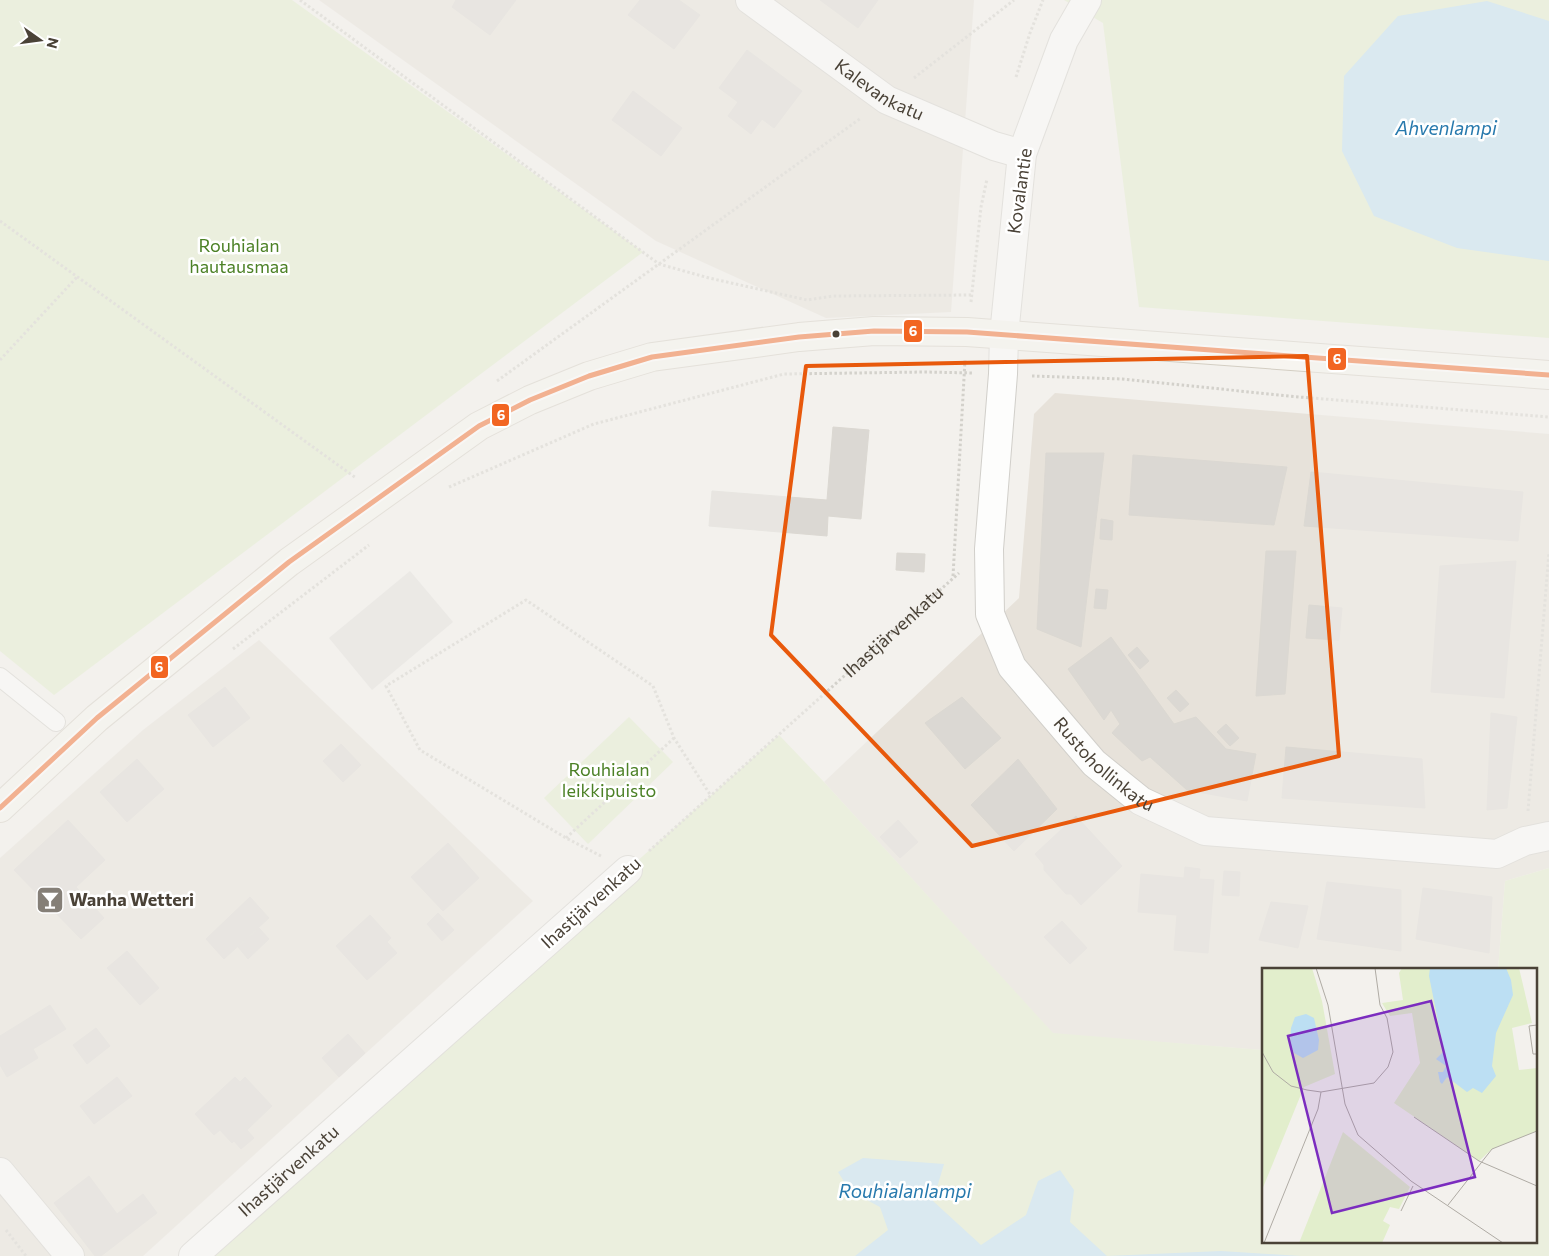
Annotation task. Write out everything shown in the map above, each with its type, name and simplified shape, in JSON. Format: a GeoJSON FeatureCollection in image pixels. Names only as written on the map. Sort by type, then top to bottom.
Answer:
{"type":"FeatureCollection","features":[{"type":"Feature","properties":{"kind":"street","name":"Kalevankatu"},"geometry":{"type":"LineString","coordinates":[[750,0],[887,100],[994,146],[1022,154]]}},
{"type":"Feature","properties":{"kind":"street","name":"Kovalantie"},"geometry":{"type":"LineString","coordinates":[[1004,335],[1022,154],[1064,40],[1087,0]]}},
{"type":"Feature","properties":{"kind":"street"},"geometry":{"type":"LineString","coordinates":[[0,808],[97,718],[289,562],[479,426],[530,400],[589,376],[652,357],[799,337],[874,331],[967,332],[1549,376]]}},
{"type":"Feature","properties":{"kind":"street","name":"Rustohollinkatu"},"geometry":{"type":"LineString","coordinates":[[1004,335],[1003,374],[989,549],[990,614],[1012,667],[1094,762],[1142,801],[1205,830],[1496,854],[1537,838]]}},
{"type":"Feature","properties":{"kind":"street","name":"Ihastjärvenkatu"},"geometry":{"type":"LineString","coordinates":[[194,1256],[628,870]]}},
{"type":"Feature","properties":{"kind":"street"},"geometry":{"type":"LineString","coordinates":[[0,1172],[70,1256]]}},
{"type":"Feature","properties":{"kind":"lane"},"geometry":{"type":"LineString","coordinates":[[0,677],[56,722]]}},
{"type":"Feature","properties":{"kind":"path"},"geometry":{"type":"LineString","coordinates":[[300,0],[659,264],[709,278],[807,300],[833,296],[971,295]]}},
{"type":"Feature","properties":{"kind":"path"},"geometry":{"type":"LineString","coordinates":[[489,387],[887,100],[1014,0]]}},
{"type":"Feature","properties":{"kind":"path"},"geometry":{"type":"LineString","coordinates":[[0,221],[359,480]]}},
{"type":"Feature","properties":{"kind":"path"},"geometry":{"type":"LineString","coordinates":[[0,360],[78,278]]}},
{"type":"Feature","properties":{"kind":"path"},"geometry":{"type":"LineString","coordinates":[[443,492],[451,486],[594,424],[784,374],[925,372],[1122,379],[1299,398],[1549,417]]}},
{"type":"Feature","properties":{"kind":"path"},"geometry":{"type":"LineString","coordinates":[[228,653],[374,541]]}},
{"type":"Feature","properties":{"kind":"path","name":"Ihastjärvenkatu"},"geometry":{"type":"LineString","coordinates":[[628,870],[953,577],[989,549]]}},
{"type":"Feature","properties":{"kind":"path"},"geometry":{"type":"LineString","coordinates":[[1537,838],[1549,552]]}},
{"type":"Feature","properties":{"kind":"path"},"geometry":{"type":"LineString","coordinates":[[628,870],[566,838],[420,750],[386,686],[526,600],[653,686],[674,738],[711,796]]}},
{"type":"Feature","properties":{"kind":"path"},"geometry":{"type":"LineString","coordinates":[[566,838],[674,738]]}},
{"type":"Feature","properties":{"kind":"path"},"geometry":{"type":"LineString","coordinates":[[5,1229],[26,1256]]}},
{"type":"Feature","properties":{"kind":"highlighted area"},"geometry":{"type":"Polygon","coordinates":[[[1307,356],[1339,756],[972,846],[771,635],[806,366],[1307,356]]]}},
{"type":"Feature","properties":{"kind":"shaded area"},"geometry":{"type":"Polygon","coordinates":[[[319,0],[974,0],[951,312],[826,318],[656,241],[319,0]]]}},
{"type":"Feature","properties":{"kind":"shaded area"},"geometry":{"type":"Polygon","coordinates":[[[1055,393],[1549,434],[1549,868],[1505,881],[1498,968],[1262,968],[1262,1050],[1053,1034],[824,782],[1019,598],[1034,414],[1055,393]]]}},
{"type":"Feature","properties":{"kind":"shaded area"},"geometry":{"type":"Polygon","coordinates":[[[410,571],[453,622],[372,690],[329,638],[410,571]]]}},
{"type":"Feature","properties":{"kind":"shaded area"},"geometry":{"type":"Polygon","coordinates":[[[259,640],[533,901],[143,1256],[0,1256],[0,858],[143,730],[259,640]]]}},
{"type":"Feature","properties":{"kind":"green space","name":"Rouhialan hautausmaa"},"geometry":{"type":"Polygon","coordinates":[[[0,0],[292,0],[643,252],[54,695],[0,651],[0,0]]]}},
{"type":"Feature","properties":{"kind":"green space"},"geometry":{"type":"Polygon","coordinates":[[[1064,0],[1549,0],[1549,338],[1139,307],[1103,23],[1064,0]]]}},
{"type":"Feature","properties":{"kind":"green space","name":"Rouhialan leikkipuisto"},"geometry":{"type":"Polygon","coordinates":[[[629,717],[673,762],[588,844],[544,798],[629,717]]]}},
{"type":"Feature","properties":{"kind":"green space"},"geometry":{"type":"Polygon","coordinates":[[[779,735],[1053,1033],[1262,1050],[1262,1244],[1536,1244],[1536,968],[1498,968],[1505,881],[1549,868],[1549,1256],[193,1256],[779,735]]]}},
{"type":"Feature","properties":{"kind":"water","name":"Ahvenlampi"},"geometry":{"type":"Polygon","coordinates":[[[1487,1],[1549,21],[1549,261],[1457,248],[1374,216],[1342,151],[1344,76],[1398,16],[1487,1]]]}},
{"type":"Feature","properties":{"kind":"water","name":"Rouhialanlampi"},"geometry":{"type":"Polygon","coordinates":[[[863,1158],[944,1164],[933,1201],[981,1245],[1026,1215],[1038,1181],[1060,1170],[1074,1190],[1070,1222],[1107,1256],[855,1256],[888,1230],[880,1207],[850,1191],[838,1172],[863,1158]]]}},
{"type":"Feature","properties":{"kind":"water"},"geometry":{"type":"Polygon","coordinates":[[[1221,1251],[1301,1256],[1107,1256],[1221,1251]]]}},
{"type":"Feature","properties":{"kind":"building"},"geometry":{"type":"Polygon","coordinates":[[[456,0],[516,0],[490,35],[452,7],[456,0]]]}},
{"type":"Feature","properties":{"kind":"building"},"geometry":{"type":"Polygon","coordinates":[[[640,0],[679,0],[700,15],[674,49],[628,15],[640,0]]]}},
{"type":"Feature","properties":{"kind":"building"},"geometry":{"type":"Polygon","coordinates":[[[820,0],[878,0],[858,28],[820,0]]]}},
{"type":"Feature","properties":{"kind":"building"},"geometry":{"type":"Polygon","coordinates":[[[747,50],[802,91],[774,128],[762,119],[751,134],[728,116],[738,102],[719,88],[747,50]]]}},
{"type":"Feature","properties":{"kind":"building"},"geometry":{"type":"Polygon","coordinates":[[[633,91],[682,128],[661,156],[612,120],[633,91]]]}},
{"type":"Feature","properties":{"kind":"building"},"geometry":{"type":"Polygon","coordinates":[[[833,427],[869,430],[861,519],[828,516],[827,536],[709,526],[712,491],[827,500],[833,427]]]}},
{"type":"Feature","properties":{"kind":"building"},"geometry":{"type":"Polygon","coordinates":[[[1046,453],[1104,453],[1081,647],[1037,629],[1046,453]]]}},
{"type":"Feature","properties":{"kind":"building"},"geometry":{"type":"Polygon","coordinates":[[[1133,455],[1287,467],[1274,525],[1129,515],[1133,455]]]}},
{"type":"Feature","properties":{"kind":"building"},"geometry":{"type":"Polygon","coordinates":[[[1311,472],[1523,492],[1518,541],[1304,526],[1311,472]]]}},
{"type":"Feature","properties":{"kind":"building"},"geometry":{"type":"Polygon","coordinates":[[[1101,519],[1113,521],[1112,540],[1100,539],[1101,519]]]}},
{"type":"Feature","properties":{"kind":"building"},"geometry":{"type":"Polygon","coordinates":[[[1266,551],[1296,551],[1285,694],[1256,696],[1266,551]]]}},
{"type":"Feature","properties":{"kind":"building"},"geometry":{"type":"Polygon","coordinates":[[[897,553],[925,554],[924,572],[896,570],[897,553]]]}},
{"type":"Feature","properties":{"kind":"building"},"geometry":{"type":"Polygon","coordinates":[[[1516,561],[1504,698],[1431,692],[1440,566],[1516,561]]]}},
{"type":"Feature","properties":{"kind":"building"},"geometry":{"type":"Polygon","coordinates":[[[1096,589],[1108,590],[1106,609],[1094,608],[1096,589]]]}},
{"type":"Feature","properties":{"kind":"building"},"geometry":{"type":"Polygon","coordinates":[[[1309,605],[1342,608],[1339,640],[1306,638],[1309,605]]]}},
{"type":"Feature","properties":{"kind":"building"},"geometry":{"type":"Polygon","coordinates":[[[1111,637],[1174,724],[1196,717],[1226,749],[1256,754],[1247,801],[1187,790],[1150,757],[1142,761],[1112,733],[1120,724],[1111,710],[1104,720],[1068,669],[1111,637]]]}},
{"type":"Feature","properties":{"kind":"building"},"geometry":{"type":"Polygon","coordinates":[[[1137,647],[1149,661],[1140,669],[1128,655],[1137,647]]]}},
{"type":"Feature","properties":{"kind":"building"},"geometry":{"type":"Polygon","coordinates":[[[225,687],[250,718],[213,747],[188,715],[225,687]]]}},
{"type":"Feature","properties":{"kind":"building"},"geometry":{"type":"Polygon","coordinates":[[[1176,690],[1189,704],[1180,712],[1167,698],[1176,690]]]}},
{"type":"Feature","properties":{"kind":"building"},"geometry":{"type":"Polygon","coordinates":[[[962,697],[1001,738],[965,769],[925,723],[962,697]]]}},
{"type":"Feature","properties":{"kind":"building"},"geometry":{"type":"Polygon","coordinates":[[[1491,713],[1517,717],[1507,808],[1487,810],[1491,713]]]}},
{"type":"Feature","properties":{"kind":"building"},"geometry":{"type":"Polygon","coordinates":[[[1226,724],[1239,738],[1230,746],[1217,732],[1226,724]]]}},
{"type":"Feature","properties":{"kind":"building"},"geometry":{"type":"Polygon","coordinates":[[[341,744],[361,765],[343,782],[323,761],[341,744]]]}},
{"type":"Feature","properties":{"kind":"building"},"geometry":{"type":"Polygon","coordinates":[[[1286,747],[1422,759],[1425,808],[1282,798],[1286,747]]]}},
{"type":"Feature","properties":{"kind":"building"},"geometry":{"type":"Polygon","coordinates":[[[137,759],[164,789],[127,822],[100,792],[137,759]]]}},
{"type":"Feature","properties":{"kind":"building"},"geometry":{"type":"Polygon","coordinates":[[[1018,759],[1057,809],[1014,851],[971,805],[1018,759]]]}},
{"type":"Feature","properties":{"kind":"building"},"geometry":{"type":"Polygon","coordinates":[[[1076,816],[1122,866],[1081,905],[1071,894],[1066,894],[1044,870],[1044,865],[1035,854],[1076,816]]]}},
{"type":"Feature","properties":{"kind":"building"},"geometry":{"type":"Polygon","coordinates":[[[68,820],[105,860],[76,887],[104,918],[81,939],[14,870],[68,820]]]}},
{"type":"Feature","properties":{"kind":"building"},"geometry":{"type":"Polygon","coordinates":[[[898,820],[918,842],[900,858],[880,837],[898,820]]]}},
{"type":"Feature","properties":{"kind":"building"},"geometry":{"type":"Polygon","coordinates":[[[448,843],[479,878],[443,911],[411,877],[448,843]]]}},
{"type":"Feature","properties":{"kind":"building"},"geometry":{"type":"Polygon","coordinates":[[[1185,867],[1200,869],[1199,879],[1214,880],[1208,953],[1174,950],[1177,915],[1138,912],[1141,874],[1184,878],[1185,867]]]}},
{"type":"Feature","properties":{"kind":"building"},"geometry":{"type":"Polygon","coordinates":[[[1224,871],[1240,872],[1239,896],[1222,895],[1224,871]]]}},
{"type":"Feature","properties":{"kind":"building"},"geometry":{"type":"Polygon","coordinates":[[[1327,882],[1401,890],[1401,951],[1317,939],[1327,882]]]}},
{"type":"Feature","properties":{"kind":"building"},"geometry":{"type":"Polygon","coordinates":[[[1423,888],[1492,897],[1489,953],[1416,939],[1423,888]]]}},
{"type":"Feature","properties":{"kind":"building"},"geometry":{"type":"Polygon","coordinates":[[[250,897],[269,918],[224,959],[206,939],[250,897]]]}},
{"type":"Feature","properties":{"kind":"building"},"geometry":{"type":"Polygon","coordinates":[[[1271,902],[1308,906],[1298,948],[1259,940],[1271,902]]]}},
{"type":"Feature","properties":{"kind":"building"},"geometry":{"type":"Polygon","coordinates":[[[438,913],[454,930],[442,941],[427,924],[438,913]]]}},
{"type":"Feature","properties":{"kind":"building"},"geometry":{"type":"Polygon","coordinates":[[[370,915],[391,938],[387,942],[397,953],[367,980],[336,946],[370,915]]]}},
{"type":"Feature","properties":{"kind":"building"},"geometry":{"type":"Polygon","coordinates":[[[1062,921],[1087,948],[1070,964],[1044,937],[1062,921]]]}},
{"type":"Feature","properties":{"kind":"building"},"geometry":{"type":"Polygon","coordinates":[[[259,928],[269,939],[248,959],[238,947],[259,928]]]}},
{"type":"Feature","properties":{"kind":"building"},"geometry":{"type":"Polygon","coordinates":[[[127,951],[159,988],[140,1005],[107,968],[127,951]]]}},
{"type":"Feature","properties":{"kind":"building"},"geometry":{"type":"Polygon","coordinates":[[[50,1005],[66,1029],[33,1049],[38,1058],[7,1077],[0,1065],[0,1036],[50,1005]]]}},
{"type":"Feature","properties":{"kind":"building"},"geometry":{"type":"Polygon","coordinates":[[[96,1028],[110,1046],[87,1064],[73,1045],[96,1028]]]}},
{"type":"Feature","properties":{"kind":"building"},"geometry":{"type":"Polygon","coordinates":[[[348,1034],[365,1053],[339,1077],[322,1058],[348,1034]]]}},
{"type":"Feature","properties":{"kind":"building"},"geometry":{"type":"Polygon","coordinates":[[[117,1077],[132,1096],[94,1124],[80,1106],[117,1077]]]}},
{"type":"Feature","properties":{"kind":"building"},"geometry":{"type":"Polygon","coordinates":[[[235,1077],[240,1082],[245,1077],[272,1106],[247,1130],[254,1138],[241,1149],[234,1141],[232,1143],[220,1130],[214,1135],[195,1114],[235,1077]]]}},
{"type":"Feature","properties":{"kind":"building"},"geometry":{"type":"Polygon","coordinates":[[[89,1176],[117,1214],[143,1194],[157,1213],[101,1256],[95,1256],[54,1203],[89,1176]]]}},
{"type":"Feature","properties":{"kind":"transit line","name":"6"},"geometry":{"type":"LineString","coordinates":[[0,808],[97,718],[289,562],[479,426],[530,400],[589,376],[652,357],[799,337],[874,331],[967,332],[1549,375]]}},
{"type":"Feature","properties":{"kind":"place","name":"Wanha Wetteri"},"geometry":{"type":"Point","coordinates":[50,900]}}]}
